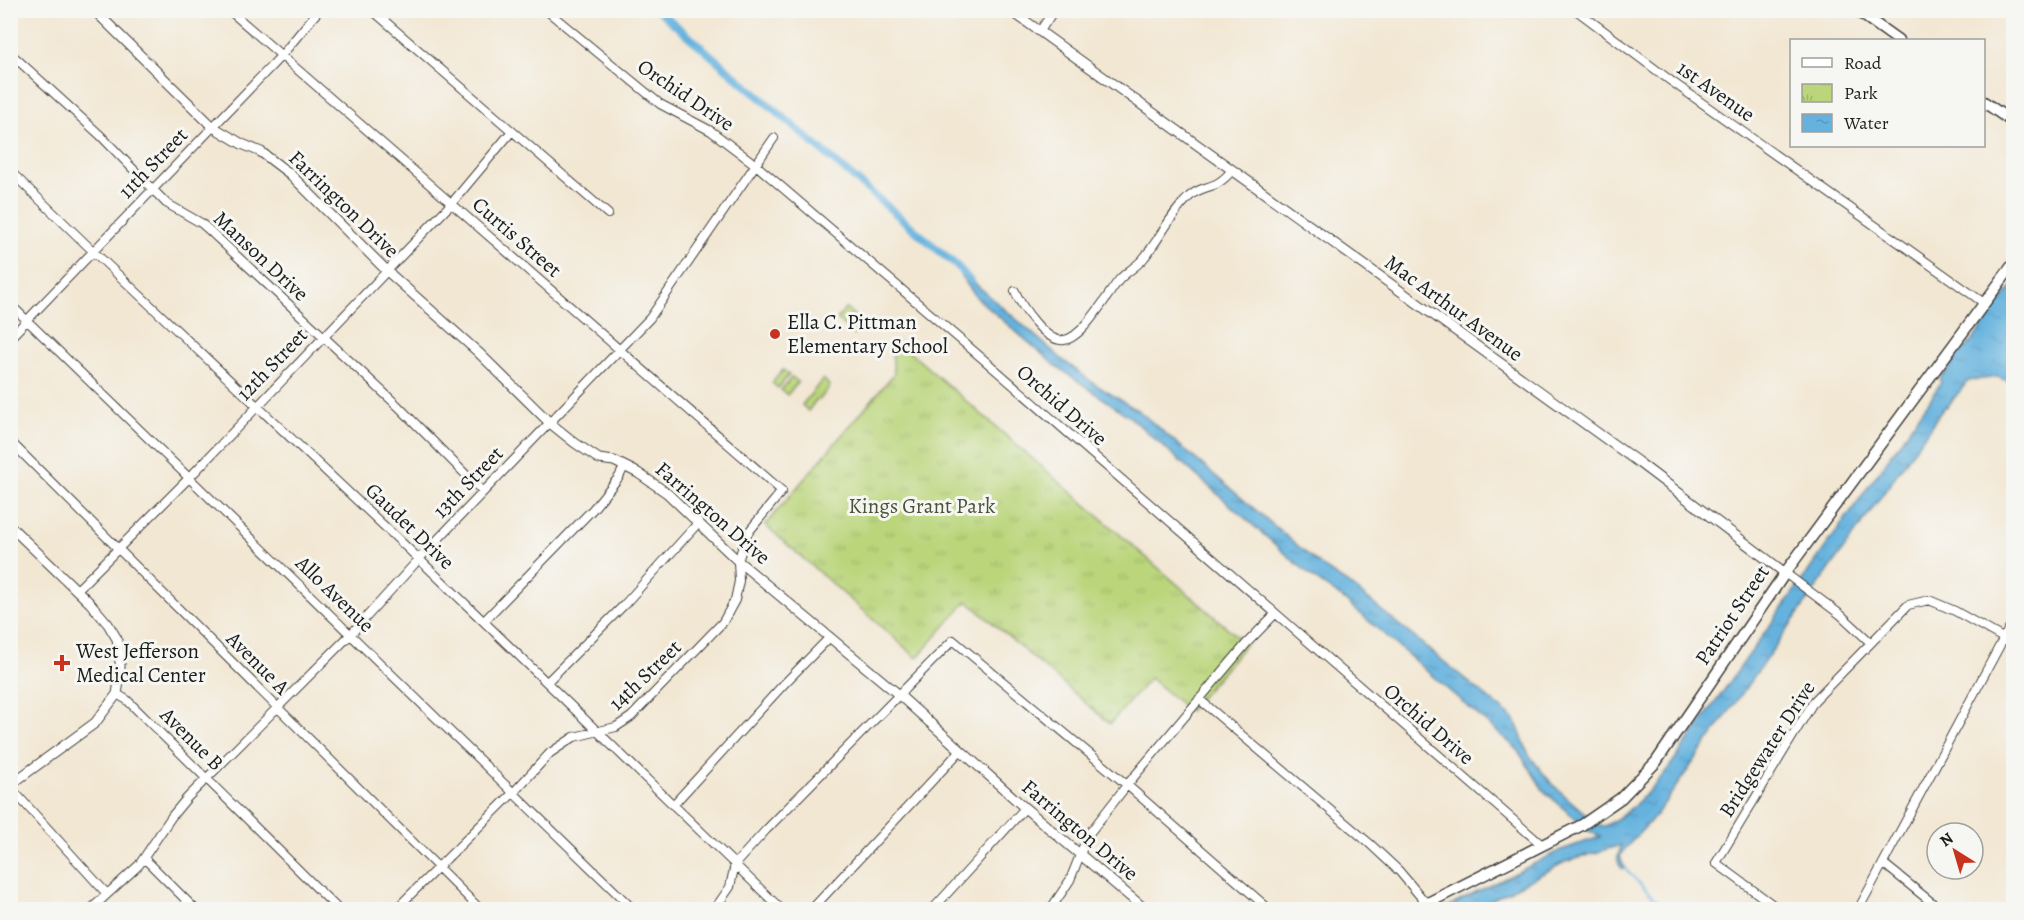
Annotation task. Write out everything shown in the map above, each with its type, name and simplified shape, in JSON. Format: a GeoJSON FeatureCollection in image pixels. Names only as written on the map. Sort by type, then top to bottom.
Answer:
{"type":"FeatureCollection","features":[{"type":"Feature","properties":{"kind":"main road"},"geometry":{"type":"LineString","coordinates":[[1856,10],[1897,39]]}},
{"type":"Feature","properties":{"kind":"main road"},"geometry":{"type":"LineString","coordinates":[[1985,103],[2013,123]]}},
{"type":"Feature","properties":{"kind":"main road","name":"Patriot Street"},"geometry":{"type":"LineString","coordinates":[[1414,909],[1582,825],[1621,798],[1656,762],[1785,573],[2013,263]]}},
{"type":"Feature","properties":{"kind":"street","name":"Farrington Drive"},"geometry":{"type":"LineString","coordinates":[[94,10],[213,127],[261,152],[290,174],[387,271],[478,353],[550,423],[600,459],[614,461],[638,473],[667,494],[738,561],[898,694],[1025,808],[1146,909]]}},
{"type":"Feature","properties":{"kind":"street","name":"Curtis Street"},"geometry":{"type":"LineString","coordinates":[[229,10],[782,490]]}},
{"type":"Feature","properties":{"kind":"street","name":"11th Street"},"geometry":{"type":"LineString","coordinates":[[10,338],[281,56],[320,10]]}},
{"type":"Feature","properties":{"kind":"street"},"geometry":{"type":"LineString","coordinates":[[372,10],[608,214]]}},
{"type":"Feature","properties":{"kind":"street","name":"Orchid Drive"},"geometry":{"type":"LineString","coordinates":[[546,10],[660,104],[711,131],[756,165],[990,365],[1542,845]]}},
{"type":"Feature","properties":{"kind":"street","name":"Mac Arthur Avenue"},"geometry":{"type":"LineString","coordinates":[[1010,10],[1638,462],[1817,597],[1870,642]]}},
{"type":"Feature","properties":{"kind":"street"},"geometry":{"type":"LineString","coordinates":[[1040,31],[1054,10]]}},
{"type":"Feature","properties":{"kind":"street","name":"1st Avenue"},"geometry":{"type":"LineString","coordinates":[[1576,10],[1671,81],[1984,303]]}},
{"type":"Feature","properties":{"kind":"street","name":"Manson Drive"},"geometry":{"type":"LineString","coordinates":[[10,53],[100,135],[152,190],[174,209],[201,223],[399,407],[483,492]]}},
{"type":"Feature","properties":{"kind":"street","name":"12th Street"},"geometry":{"type":"LineString","coordinates":[[76,590],[189,478],[451,204],[512,131]]}},
{"type":"Feature","properties":{"kind":"street","name":"13th Street"},"geometry":{"type":"LineString","coordinates":[[90,909],[144,858],[172,816],[206,779],[351,634],[419,559],[650,318],[774,138]]}},
{"type":"Feature","properties":{"kind":"street"},"geometry":{"type":"LineString","coordinates":[[1015,291],[1029,316],[1050,336],[1058,341],[1068,340],[1075,336],[1121,278],[1143,258],[1191,194],[1218,184],[1232,170]]}},
{"type":"Feature","properties":{"kind":"street","name":"Gaudet Drive"},"geometry":{"type":"LineString","coordinates":[[10,171],[484,621],[595,731],[783,909]]}},
{"type":"Feature","properties":{"kind":"street","name":"Allo Avenue"},"geometry":{"type":"LineString","coordinates":[[10,304],[634,909]]}},
{"type":"Feature","properties":{"kind":"street","name":"Avenue A"},"geometry":{"type":"LineString","coordinates":[[10,441],[481,909]]}},
{"type":"Feature","properties":{"kind":"street"},"geometry":{"type":"LineString","coordinates":[[484,621],[593,509],[619,477],[624,467]]}},
{"type":"Feature","properties":{"kind":"street","name":"14th Street"},"geometry":{"type":"LineString","coordinates":[[395,909],[514,792],[550,753],[574,737],[616,727],[631,717],[723,622],[735,600],[739,581],[738,561],[747,534],[782,490]]}},
{"type":"Feature","properties":{"kind":"street"},"geometry":{"type":"LineString","coordinates":[[547,682],[624,605],[699,522]]}},
{"type":"Feature","properties":{"kind":"street"},"geometry":{"type":"LineString","coordinates":[[10,526],[76,590],[108,624],[117,639],[120,656],[117,694],[95,723],[10,786],[107,894]]}},
{"type":"Feature","properties":{"kind":"street","name":"Bridgewater Drive"},"geometry":{"type":"LineString","coordinates":[[1780,909],[1716,864],[1814,701],[1908,605],[1929,600],[1955,611],[2003,638]]}},
{"type":"Feature","properties":{"kind":"street"},"geometry":{"type":"LineString","coordinates":[[1050,909],[1070,880],[1088,835],[1127,785],[1246,644],[1275,614]]}},
{"type":"Feature","properties":{"kind":"street"},"geometry":{"type":"LineString","coordinates":[[1858,909],[2013,619]]}},
{"type":"Feature","properties":{"kind":"street"},"geometry":{"type":"LineString","coordinates":[[674,804],[830,637]]}},
{"type":"Feature","properties":{"kind":"street"},"geometry":{"type":"LineString","coordinates":[[714,909],[730,887],[735,864],[953,640],[1127,785],[1270,909]]}},
{"type":"Feature","properties":{"kind":"street","name":"Avenue B"},"geometry":{"type":"LineString","coordinates":[[117,694],[127,700],[339,909]]}},
{"type":"Feature","properties":{"kind":"street"},"geometry":{"type":"LineString","coordinates":[[1200,699],[1377,850],[1399,871],[1426,903]]}},
{"type":"Feature","properties":{"kind":"street"},"geometry":{"type":"LineString","coordinates":[[811,909],[960,751]]}},
{"type":"Feature","properties":{"kind":"street"},"geometry":{"type":"LineString","coordinates":[[932,909],[1025,808]]}},
{"type":"Feature","properties":{"kind":"street"},"geometry":{"type":"LineString","coordinates":[[144,858],[196,909]]}},
{"type":"Feature","properties":{"kind":"street"},"geometry":{"type":"LineString","coordinates":[[1884,864],[1941,909]]}},
{"type":"Feature","properties":{"kind":"green space"},"geometry":{"type":"Polygon","coordinates":[[[846,308],[864,325],[854,335],[837,319],[846,308]]]}},
{"type":"Feature","properties":{"kind":"green space","name":"Kings Grant Park"},"geometry":{"type":"Polygon","coordinates":[[[898,342],[1246,644],[1189,711],[1150,678],[1110,724],[967,601],[917,658],[765,525],[894,374],[892,350],[898,342]]]}},
{"type":"Feature","properties":{"kind":"green space"},"geometry":{"type":"Polygon","coordinates":[[[783,370],[789,375],[778,388],[772,383],[783,370]]]}},
{"type":"Feature","properties":{"kind":"green space"},"geometry":{"type":"Polygon","coordinates":[[[792,377],[798,382],[787,395],[781,390],[792,377]]]}},
{"type":"Feature","properties":{"kind":"green space"},"geometry":{"type":"Polygon","coordinates":[[[823,379],[830,386],[808,411],[802,405],[823,379]]]}},
{"type":"Feature","properties":{"kind":"water"},"geometry":{"type":"Polygon","coordinates":[[[963,273],[1062,359],[1096,385],[1139,411],[1324,568],[1353,587],[1515,720],[1529,755],[1552,784],[1603,827],[1622,816],[1639,801],[1668,769],[1932,397],[1941,382],[1940,379],[1947,372],[1955,357],[1973,340],[2013,286],[2013,383],[1998,377],[1968,381],[1947,407],[1945,406],[1656,815],[1623,851],[1620,856],[1625,867],[1623,869],[1618,863],[1621,845],[1565,862],[1474,909],[1444,909],[1561,850],[1600,836],[1589,831],[1544,791],[1517,749],[1342,598],[1312,577],[1131,418],[1056,366],[977,298],[960,275],[963,273]]]}},
{"type":"Feature","properties":{"kind":"waterway"},"geometry":{"type":"LineString","coordinates":[[658,10],[958,267],[970,281]]}},
{"type":"Feature","properties":{"kind":"waterway"},"geometry":{"type":"LineString","coordinates":[[1624,868],[1666,910]]}},
{"type":"Feature","properties":{"kind":"place","name":"Ella C. Pittman Elementary School"},"geometry":{"type":"Point","coordinates":[775,334]}},
{"type":"Feature","properties":{"kind":"place","name":"West Jefferson Medical Center"},"geometry":{"type":"Point","coordinates":[62,663]}}]}
